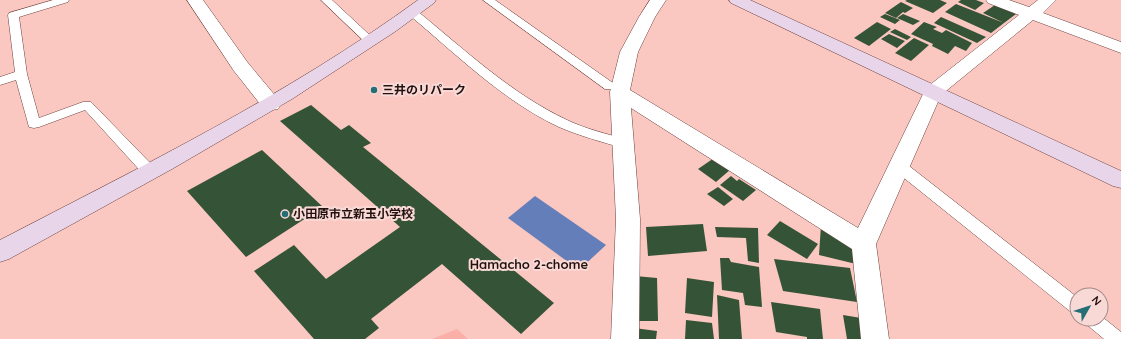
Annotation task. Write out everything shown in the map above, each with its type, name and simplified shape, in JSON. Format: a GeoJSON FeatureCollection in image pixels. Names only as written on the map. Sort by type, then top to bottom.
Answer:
{"type":"FeatureCollection","features":[{"type":"Feature","properties":{"kind":"street"},"geometry":{"type":"LineString","coordinates":[[195,0],[241,67],[271,104]]}},
{"type":"Feature","properties":{"kind":"street"},"geometry":{"type":"LineString","coordinates":[[624,339],[628,219],[623,143],[614,89],[629,52],[646,17],[658,0]]}},
{"type":"Feature","properties":{"kind":"street"},"geometry":{"type":"LineString","coordinates":[[737,0],[1121,180]]}},
{"type":"Feature","properties":{"kind":"street"},"geometry":{"type":"LineString","coordinates":[[994,0],[1121,48]]}},
{"type":"Feature","properties":{"kind":"street"},"geometry":{"type":"LineString","coordinates":[[875,339],[864,244],[872,222],[900,166],[933,92],[1048,0]]}},
{"type":"Feature","properties":{"kind":"street"},"geometry":{"type":"LineString","coordinates":[[0,252],[150,172],[271,104],[370,41],[420,6]]}},
{"type":"Feature","properties":{"kind":"street"},"geometry":{"type":"LineString","coordinates":[[614,89],[864,244]]}},
{"type":"Feature","properties":{"kind":"lane"},"geometry":{"type":"LineString","coordinates":[[0,18],[64,0]]}},
{"type":"Feature","properties":{"kind":"lane"},"geometry":{"type":"LineString","coordinates":[[326,0],[370,41]]}},
{"type":"Feature","properties":{"kind":"lane"},"geometry":{"type":"LineString","coordinates":[[488,0],[614,89]]}},
{"type":"Feature","properties":{"kind":"lane"},"geometry":{"type":"LineString","coordinates":[[420,6],[510,92],[563,124],[623,143]]}},
{"type":"Feature","properties":{"kind":"lane"},"geometry":{"type":"LineString","coordinates":[[13,15],[21,74],[34,124],[87,106],[150,172]]}},
{"type":"Feature","properties":{"kind":"lane"},"geometry":{"type":"LineString","coordinates":[[0,81],[21,74]]}},
{"type":"Feature","properties":{"kind":"lane"},"geometry":{"type":"LineString","coordinates":[[900,166],[1069,301]]}},
{"type":"Feature","properties":{"kind":"lane"},"geometry":{"type":"LineString","coordinates":[[1102,327],[1117,339]]}},
{"type":"Feature","properties":{"kind":"shaded area"},"geometry":{"type":"Polygon","coordinates":[[[457,329],[468,339],[432,339],[457,329]]]}},
{"type":"Feature","properties":{"kind":"water"},"geometry":{"type":"Polygon","coordinates":[[[535,196],[606,245],[579,270],[508,218],[535,196]]]}},
{"type":"Feature","properties":{"kind":"building"},"geometry":{"type":"Polygon","coordinates":[[[940,0],[947,3],[933,13],[905,1],[940,0]]]}},
{"type":"Feature","properties":{"kind":"building"},"geometry":{"type":"Polygon","coordinates":[[[961,0],[976,0],[984,3],[975,10],[958,2],[961,0]]]}},
{"type":"Feature","properties":{"kind":"building"},"geometry":{"type":"Polygon","coordinates":[[[901,2],[913,8],[905,13],[903,12],[896,18],[885,13],[901,2]]]}},
{"type":"Feature","properties":{"kind":"building"},"geometry":{"type":"Polygon","coordinates":[[[956,4],[1004,23],[991,33],[945,12],[956,4]]]}},
{"type":"Feature","properties":{"kind":"building"},"geometry":{"type":"Polygon","coordinates":[[[995,5],[1016,14],[1004,23],[983,13],[995,5]]]}},
{"type":"Feature","properties":{"kind":"building"},"geometry":{"type":"Polygon","coordinates":[[[885,14],[900,20],[895,24],[880,17],[885,14]]]}},
{"type":"Feature","properties":{"kind":"building"},"geometry":{"type":"Polygon","coordinates":[[[903,14],[920,21],[913,25],[897,18],[903,14]]]}},
{"type":"Feature","properties":{"kind":"building"},"geometry":{"type":"Polygon","coordinates":[[[941,17],[986,37],[977,43],[934,23],[941,17]]]}},
{"type":"Feature","properties":{"kind":"building"},"geometry":{"type":"Polygon","coordinates":[[[877,22],[891,29],[869,46],[854,38],[877,22]]]}},
{"type":"Feature","properties":{"kind":"building"},"geometry":{"type":"Polygon","coordinates":[[[924,22],[937,27],[933,29],[942,33],[946,30],[972,43],[966,51],[955,46],[948,54],[932,46],[933,44],[911,34],[924,22]]]}},
{"type":"Feature","properties":{"kind":"building"},"geometry":{"type":"Polygon","coordinates":[[[895,29],[911,37],[907,40],[890,32],[895,29]]]}},
{"type":"Feature","properties":{"kind":"building"},"geometry":{"type":"Polygon","coordinates":[[[889,34],[905,41],[897,48],[881,39],[889,34]]]}},
{"type":"Feature","properties":{"kind":"building"},"geometry":{"type":"Polygon","coordinates":[[[914,38],[929,45],[911,61],[895,53],[914,38]]]}},
{"type":"Feature","properties":{"kind":"building"},"geometry":{"type":"Polygon","coordinates":[[[311,105],[341,130],[349,125],[371,143],[363,147],[554,303],[521,334],[442,264],[371,319],[379,328],[365,339],[314,339],[254,271],[294,245],[326,279],[400,227],[280,121],[311,105]]]}},
{"type":"Feature","properties":{"kind":"building"},"geometry":{"type":"Polygon","coordinates":[[[262,150],[323,207],[246,257],[187,191],[262,150]]]}},
{"type":"Feature","properties":{"kind":"building"},"geometry":{"type":"Polygon","coordinates":[[[714,158],[731,169],[716,182],[698,169],[714,158]]]}},
{"type":"Feature","properties":{"kind":"building"},"geometry":{"type":"Polygon","coordinates":[[[731,176],[737,181],[739,179],[756,190],[743,201],[720,185],[731,176]]]}},
{"type":"Feature","properties":{"kind":"building"},"geometry":{"type":"Polygon","coordinates":[[[718,187],[733,199],[724,206],[707,194],[718,187]]]}},
{"type":"Feature","properties":{"kind":"building"},"geometry":{"type":"Polygon","coordinates":[[[780,221],[818,244],[807,259],[767,235],[780,221]]]}},
{"type":"Feature","properties":{"kind":"building"},"geometry":{"type":"Polygon","coordinates":[[[703,224],[707,251],[648,256],[646,227],[703,224]]]}},
{"type":"Feature","properties":{"kind":"building"},"geometry":{"type":"Polygon","coordinates":[[[821,225],[855,244],[856,264],[819,255],[821,225]]]}},
{"type":"Feature","properties":{"kind":"building"},"geometry":{"type":"Polygon","coordinates":[[[715,227],[758,228],[759,263],[748,261],[746,238],[717,237],[715,227]]]}},
{"type":"Feature","properties":{"kind":"building"},"geometry":{"type":"Polygon","coordinates":[[[720,258],[729,258],[731,262],[759,267],[762,307],[745,305],[743,293],[722,290],[720,258]]]}},
{"type":"Feature","properties":{"kind":"building"},"geometry":{"type":"Polygon","coordinates":[[[774,259],[850,268],[857,302],[783,291],[774,259]]]}},
{"type":"Feature","properties":{"kind":"building"},"geometry":{"type":"Polygon","coordinates":[[[635,276],[657,278],[658,321],[635,321],[635,276]]]}},
{"type":"Feature","properties":{"kind":"building"},"geometry":{"type":"Polygon","coordinates":[[[687,278],[714,282],[712,317],[685,313],[687,278]]]}},
{"type":"Feature","properties":{"kind":"building"},"geometry":{"type":"Polygon","coordinates":[[[717,295],[739,300],[742,339],[719,339],[717,295]]]}},
{"type":"Feature","properties":{"kind":"building"},"geometry":{"type":"Polygon","coordinates":[[[771,302],[820,309],[823,339],[807,339],[807,337],[776,332],[771,302]]]}},
{"type":"Feature","properties":{"kind":"building"},"geometry":{"type":"Polygon","coordinates":[[[843,315],[861,318],[863,339],[847,339],[843,315]]]}},
{"type":"Feature","properties":{"kind":"building"},"geometry":{"type":"Polygon","coordinates":[[[686,320],[712,323],[714,339],[685,339],[686,320]]]}},
{"type":"Feature","properties":{"kind":"building"},"geometry":{"type":"Polygon","coordinates":[[[634,328],[657,331],[656,339],[634,339],[634,328]]]}},
{"type":"Feature","properties":{"kind":"place","name":"三井のリパーク"},"geometry":{"type":"Point","coordinates":[374,90]}},
{"type":"Feature","properties":{"kind":"place","name":"小田原市立新玉小学校"},"geometry":{"type":"Point","coordinates":[285,214]}},
{"type":"Feature","properties":{"kind":"district","name":"Hamacho 2-chome"},"geometry":{"type":"Point","coordinates":[529,264]}}]}
